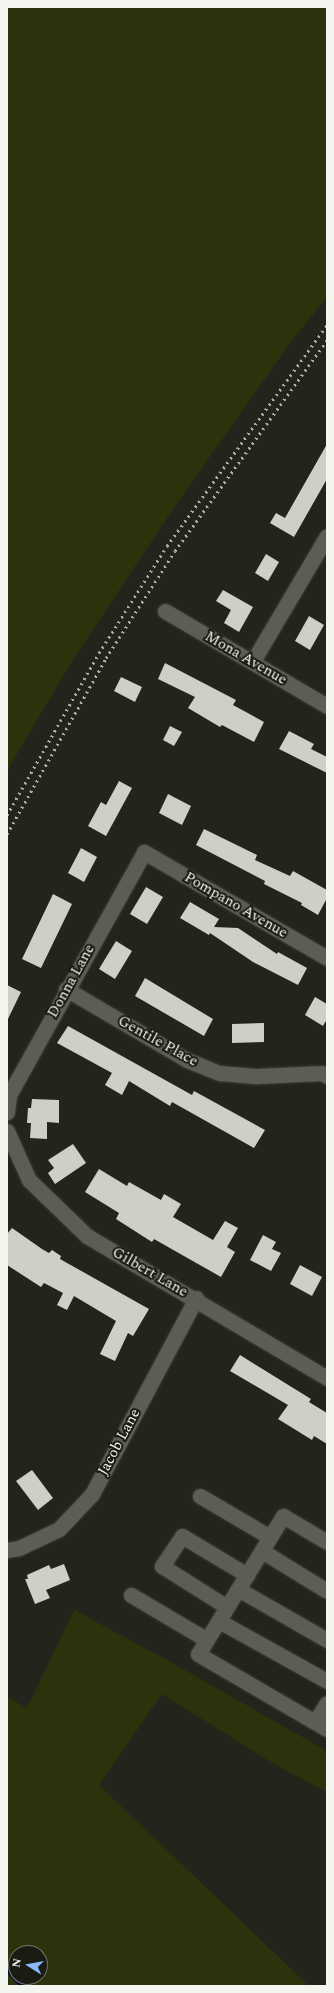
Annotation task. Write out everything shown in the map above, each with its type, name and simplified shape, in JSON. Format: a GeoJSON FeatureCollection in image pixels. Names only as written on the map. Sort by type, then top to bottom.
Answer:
{"type":"FeatureCollection","features":[{"type":"Feature","properties":{"kind":"street"},"geometry":{"type":"LineString","coordinates":[[253,662],[327,536]]}},
{"type":"Feature","properties":{"kind":"street","name":"Mona Avenue"},"geometry":{"type":"LineString","coordinates":[[165,611],[327,706]]}},
{"type":"Feature","properties":{"kind":"street","name":"Pompano Avenue"},"geometry":{"type":"LineString","coordinates":[[144,852],[327,958]]}},
{"type":"Feature","properties":{"kind":"street","name":"Donna Lane"},"geometry":{"type":"LineString","coordinates":[[7,1112],[9,1095],[66,988],[144,852]]}},
{"type":"Feature","properties":{"kind":"street","name":"Gentile Place"},"geometry":{"type":"LineString","coordinates":[[66,988],[187,1060],[220,1073],[258,1076],[322,1073],[327,1076]]}},
{"type":"Feature","properties":{"kind":"street","name":"Gilbert Lane"},"geometry":{"type":"LineString","coordinates":[[7,1131],[30,1180],[87,1236],[196,1298],[327,1378]]}},
{"type":"Feature","properties":{"kind":"street","name":"Jacob Lane"},"geometry":{"type":"LineString","coordinates":[[7,1550],[19,1548],[60,1529],[92,1494],[196,1298]]}},
{"type":"Feature","properties":{"kind":"street"},"geometry":{"type":"LineString","coordinates":[[200,1496],[270,1537]]}},
{"type":"Feature","properties":{"kind":"street"},"geometry":{"type":"LineString","coordinates":[[327,1542],[283,1516],[198,1654],[321,1725],[327,1703]]}},
{"type":"Feature","properties":{"kind":"street"},"geometry":{"type":"LineString","coordinates":[[227,1607],[162,1566],[182,1536],[247,1575]]}},
{"type":"Feature","properties":{"kind":"street"},"geometry":{"type":"LineString","coordinates":[[262,1551],[327,1591]]}},
{"type":"Feature","properties":{"kind":"street"},"geometry":{"type":"LineString","coordinates":[[238,1589],[327,1640]]}},
{"type":"Feature","properties":{"kind":"street"},"geometry":{"type":"LineString","coordinates":[[131,1595],[207,1640]]}},
{"type":"Feature","properties":{"kind":"street"},"geometry":{"type":"LineString","coordinates":[[219,1621],[327,1681]]}},
{"type":"Feature","properties":{"kind":"green space"},"geometry":{"type":"Polygon","coordinates":[[[7,7],[327,7],[327,297],[290,343],[171,512],[71,663],[7,771],[7,7]]]}},
{"type":"Feature","properties":{"kind":"green space"},"geometry":{"type":"Polygon","coordinates":[[[74,1610],[169,1661],[327,1751],[327,1792],[274,1764],[162,1694],[99,1785],[309,1986],[7,1986],[7,1697],[27,1708],[74,1610]]]}},
{"type":"Feature","properties":{"kind":"building"},"geometry":{"type":"Polygon","coordinates":[[[327,444],[327,479],[294,537],[270,523],[276,513],[285,518],[327,444]]]}},
{"type":"Feature","properties":{"kind":"building"},"geometry":{"type":"Polygon","coordinates":[[[266,554],[279,562],[268,581],[255,573],[266,554]]]}},
{"type":"Feature","properties":{"kind":"building"},"geometry":{"type":"Polygon","coordinates":[[[223,590],[253,607],[239,632],[224,623],[231,610],[216,601],[223,590]]]}},
{"type":"Feature","properties":{"kind":"building"},"geometry":{"type":"Polygon","coordinates":[[[309,616],[324,625],[310,650],[295,641],[309,616]]]}},
{"type":"Feature","properties":{"kind":"building"},"geometry":{"type":"Polygon","coordinates":[[[165,663],[236,700],[233,705],[264,722],[254,742],[222,725],[220,727],[188,708],[195,697],[158,679],[165,663]]]}},
{"type":"Feature","properties":{"kind":"building"},"geometry":{"type":"Polygon","coordinates":[[[121,677],[142,687],[135,702],[114,691],[121,677]]]}},
{"type":"Feature","properties":{"kind":"building"},"geometry":{"type":"Polygon","coordinates":[[[170,726],[182,732],[174,746],[163,740],[170,726]]]}},
{"type":"Feature","properties":{"kind":"building"},"geometry":{"type":"Polygon","coordinates":[[[289,731],[314,744],[311,749],[327,757],[327,773],[279,749],[289,731]]]}},
{"type":"Feature","properties":{"kind":"building"},"geometry":{"type":"Polygon","coordinates":[[[119,781],[132,788],[106,836],[88,826],[101,802],[106,805],[119,781]]]}},
{"type":"Feature","properties":{"kind":"building"},"geometry":{"type":"Polygon","coordinates":[[[168,794],[191,806],[182,825],[159,813],[168,794]]]}},
{"type":"Feature","properties":{"kind":"building"},"geometry":{"type":"Polygon","coordinates":[[[204,829],[257,855],[255,860],[290,876],[293,871],[327,890],[327,898],[318,915],[301,905],[302,903],[264,884],[265,881],[196,845],[204,829]]]}},
{"type":"Feature","properties":{"kind":"building"},"geometry":{"type":"Polygon","coordinates":[[[81,848],[97,857],[84,882],[68,873],[81,848]]]}},
{"type":"Feature","properties":{"kind":"building"},"geometry":{"type":"Polygon","coordinates":[[[146,887],[163,897],[147,924],[130,914],[146,887]]]}},
{"type":"Feature","properties":{"kind":"building"},"geometry":{"type":"Polygon","coordinates":[[[53,894],[72,904],[41,968],[22,959],[53,894]]]}},
{"type":"Feature","properties":{"kind":"building"},"geometry":{"type":"Polygon","coordinates":[[[190,902],[219,919],[214,927],[238,928],[277,954],[278,952],[307,968],[298,985],[253,962],[210,933],[209,935],[180,918],[190,902]]]}},
{"type":"Feature","properties":{"kind":"building"},"geometry":{"type":"Polygon","coordinates":[[[116,941],[132,951],[115,979],[99,969],[116,941]]]}},
{"type":"Feature","properties":{"kind":"building"},"geometry":{"type":"Polygon","coordinates":[[[145,978],[213,1019],[204,1036],[135,996],[145,978]]]}},
{"type":"Feature","properties":{"kind":"building"},"geometry":{"type":"Polygon","coordinates":[[[7,985],[21,992],[7,1021],[7,985]]]}},
{"type":"Feature","properties":{"kind":"building"},"geometry":{"type":"Polygon","coordinates":[[[315,997],[327,1004],[327,1019],[323,1026],[305,1015],[315,997]]]}},
{"type":"Feature","properties":{"kind":"building"},"geometry":{"type":"Polygon","coordinates":[[[264,1023],[264,1042],[232,1043],[232,1024],[264,1023]]]}},
{"type":"Feature","properties":{"kind":"building"},"geometry":{"type":"Polygon","coordinates":[[[68,1026],[192,1095],[194,1091],[265,1130],[254,1148],[172,1102],[170,1106],[129,1081],[122,1095],[105,1085],[112,1073],[57,1043],[68,1026]]]}},
{"type":"Feature","properties":{"kind":"building"},"geometry":{"type":"Polygon","coordinates":[[[32,1099],[59,1100],[59,1123],[47,1122],[47,1139],[30,1138],[31,1123],[27,1123],[28,1108],[31,1108],[32,1099]]]}},
{"type":"Feature","properties":{"kind":"building"},"geometry":{"type":"Polygon","coordinates":[[[73,1144],[86,1163],[55,1184],[48,1173],[54,1168],[48,1160],[73,1144]]]}},
{"type":"Feature","properties":{"kind":"building"},"geometry":{"type":"Polygon","coordinates":[[[99,1169],[127,1186],[129,1182],[161,1200],[164,1194],[181,1204],[173,1217],[213,1240],[225,1221],[238,1228],[227,1247],[235,1252],[221,1277],[154,1239],[152,1242],[116,1219],[119,1213],[85,1192],[99,1169]]]}},
{"type":"Feature","properties":{"kind":"building"},"geometry":{"type":"Polygon","coordinates":[[[12,1228],[42,1249],[49,1253],[52,1250],[61,1256],[60,1259],[149,1309],[133,1336],[128,1333],[115,1361],[100,1354],[116,1321],[74,1296],[67,1310],[57,1305],[63,1293],[44,1283],[41,1287],[7,1265],[7,1234],[12,1228]]]}},
{"type":"Feature","properties":{"kind":"building"},"geometry":{"type":"Polygon","coordinates":[[[263,1235],[276,1242],[272,1249],[281,1253],[271,1271],[250,1260],[263,1235]]]}},
{"type":"Feature","properties":{"kind":"building"},"geometry":{"type":"Polygon","coordinates":[[[300,1265],[322,1277],[312,1296],[290,1284],[300,1265]]]}},
{"type":"Feature","properties":{"kind":"building"},"geometry":{"type":"Polygon","coordinates":[[[240,1355],[311,1399],[309,1402],[327,1413],[327,1444],[314,1436],[312,1440],[278,1419],[288,1405],[230,1371],[240,1355]]]}},
{"type":"Feature","properties":{"kind":"building"},"geometry":{"type":"Polygon","coordinates":[[[32,1470],[53,1498],[38,1510],[16,1481],[32,1470]]]}},
{"type":"Feature","properties":{"kind":"building"},"geometry":{"type":"Polygon","coordinates":[[[64,1564],[70,1580],[46,1590],[50,1598],[35,1604],[25,1579],[28,1579],[27,1575],[49,1565],[51,1569],[64,1564]]]}},
{"type":"Feature","properties":{"kind":"waterway"},"geometry":{"type":"LineString","coordinates":[[7,1969],[23,1986]]}},
{"type":"Feature","properties":{"kind":"railway"},"geometry":{"type":"LineString","coordinates":[[7,815],[99,653],[167,546],[327,325]]}},
{"type":"Feature","properties":{"kind":"railway"},"geometry":{"type":"LineString","coordinates":[[7,834],[106,658],[175,551],[327,340]]}}]}
